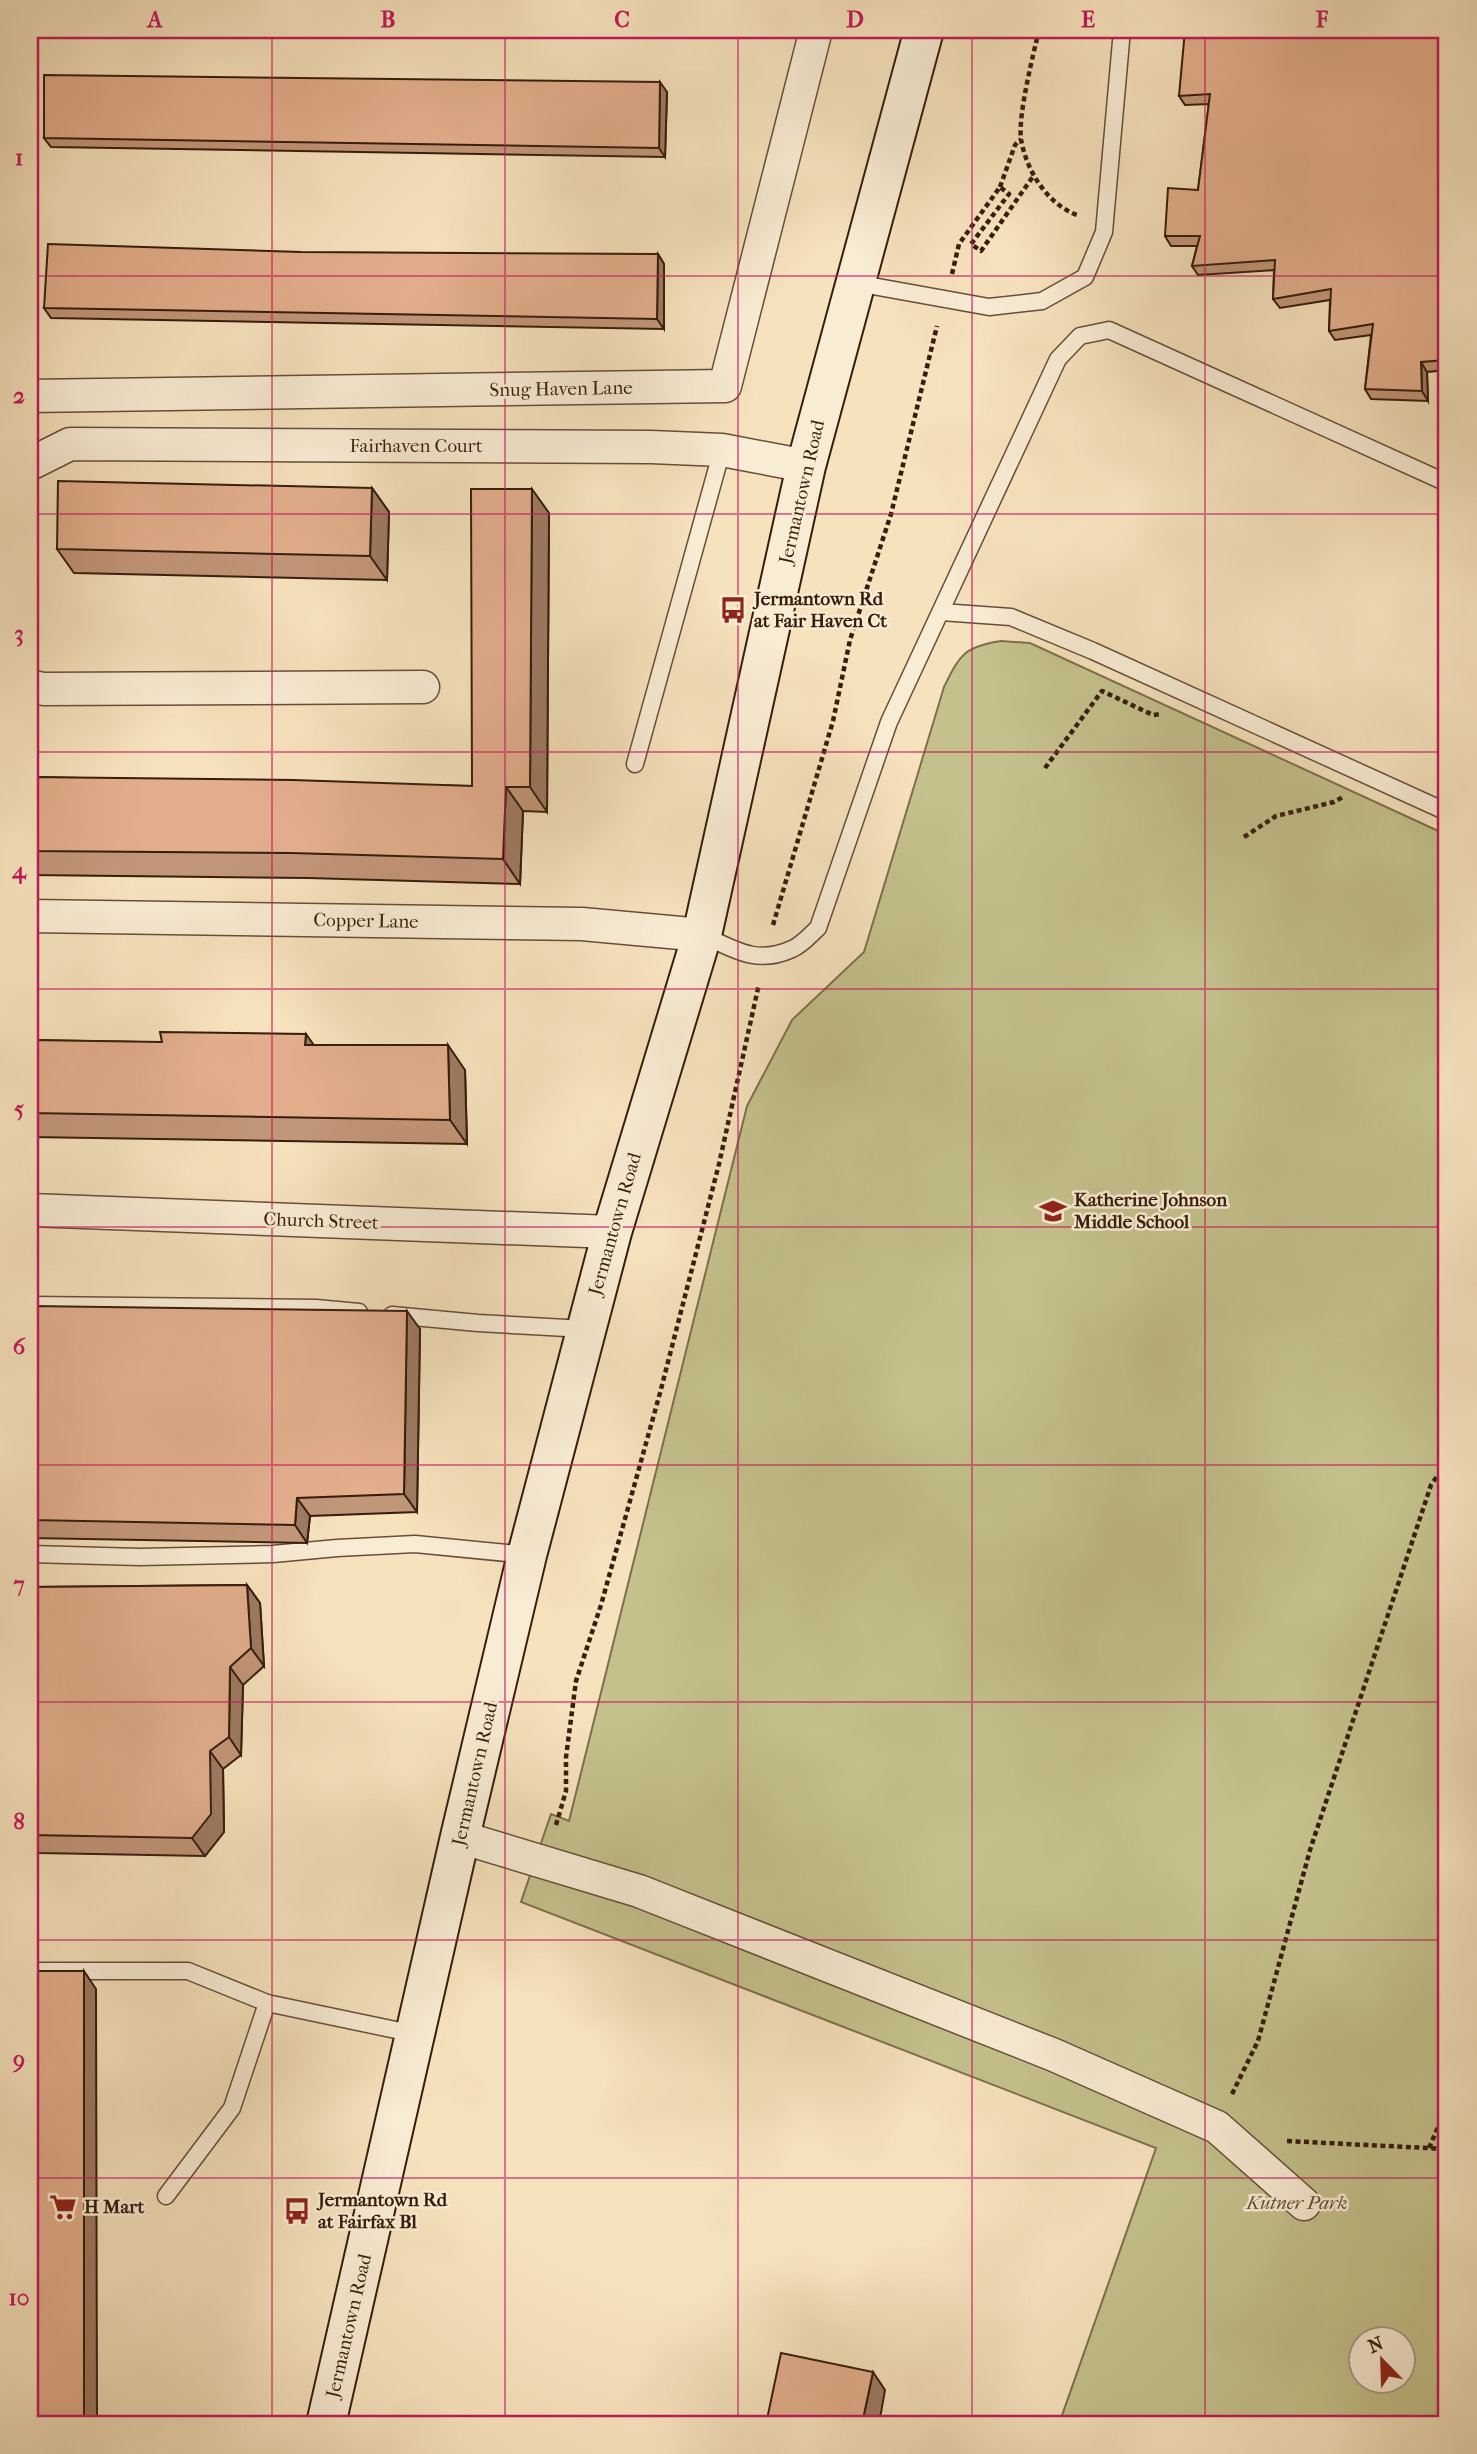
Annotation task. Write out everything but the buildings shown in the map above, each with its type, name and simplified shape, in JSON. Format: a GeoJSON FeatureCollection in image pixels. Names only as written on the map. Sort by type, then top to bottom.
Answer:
{"type":"FeatureCollection","features":[{"type":"Feature","properties":{"kind":"main road","name":"Jermantown Road"},"geometry":{"type":"LineString","coordinates":[[326,2424],[527,1555],[612,1232],[702,935],[806,466],[924,30]]}},
{"type":"Feature","properties":{"kind":"street","name":"Snug Haven Lane"},"geometry":{"type":"LineString","coordinates":[[30,396],[725,386],[816,30]]}},
{"type":"Feature","properties":{"kind":"street","name":"Fairhaven Court"},"geometry":{"type":"LineString","coordinates":[[30,464],[70,444],[651,447],[722,450],[806,466]]}},
{"type":"Feature","properties":{"kind":"street"},"geometry":{"type":"LineString","coordinates":[[30,686],[43,689],[423,687]]}},
{"type":"Feature","properties":{"kind":"street","name":"Copper Lane"},"geometry":{"type":"LineString","coordinates":[[30,916],[582,925],[702,935]]}},
{"type":"Feature","properties":{"kind":"street","name":"Church Street"},"geometry":{"type":"LineString","coordinates":[[30,1210],[612,1232]]}},
{"type":"Feature","properties":{"kind":"street"},"geometry":{"type":"LineString","coordinates":[[460,1838],[639,1891],[1054,2055],[1224,2132],[1304,2204]]}},
{"type":"Feature","properties":{"kind":"lane"},"geometry":{"type":"LineString","coordinates":[[856,283],[989,307],[1042,302],[1085,276],[1104,232],[1122,30]]}},
{"type":"Feature","properties":{"kind":"lane"},"geometry":{"type":"LineString","coordinates":[[702,935],[750,957],[765,957],[794,949],[818,928],[889,722],[1058,359],[1080,336],[1110,330],[1447,483]]}},
{"type":"Feature","properties":{"kind":"lane"},"geometry":{"type":"LineString","coordinates":[[635,764],[722,450]]}},
{"type":"Feature","properties":{"kind":"lane"},"geometry":{"type":"LineString","coordinates":[[941,612],[1011,617],[1093,651],[1447,812]]}},
{"type":"Feature","properties":{"kind":"lane"},"geometry":{"type":"LineString","coordinates":[[30,1305],[316,1308],[478,1324],[585,1329]]}},
{"type":"Feature","properties":{"kind":"lane"},"geometry":{"type":"LineString","coordinates":[[30,1553],[140,1557],[273,1555],[415,1544],[527,1555]]}},
{"type":"Feature","properties":{"kind":"lane"},"geometry":{"type":"LineString","coordinates":[[30,1971],[188,1971],[267,2003],[416,2034]]}},
{"type":"Feature","properties":{"kind":"lane"},"geometry":{"type":"LineString","coordinates":[[166,2196],[232,2108],[267,2003]]}},
{"type":"Feature","properties":{"kind":"path"},"geometry":{"type":"LineString","coordinates":[[1039,30],[1021,118],[1021,139],[1034,175],[1055,202],[1073,214],[1105,222]]}},
{"type":"Feature","properties":{"kind":"path"},"geometry":{"type":"LineString","coordinates":[[556,1825],[566,1791],[566,1757],[576,1681],[601,1605],[660,1393],[719,1164],[765,957],[807,803],[833,721],[850,640],[891,514],[959,244],[1000,187],[1015,145],[1021,139]]}},
{"type":"Feature","properties":{"kind":"path"},"geometry":{"type":"LineString","coordinates":[[1000,187],[1009,194],[971,244],[981,251],[1034,175]]}},
{"type":"Feature","properties":{"kind":"path"},"geometry":{"type":"LineString","coordinates":[[1045,768],[1102,691],[1153,715],[1162,714],[1166,706]]}},
{"type":"Feature","properties":{"kind":"path"},"geometry":{"type":"LineString","coordinates":[[1244,837],[1276,816],[1334,802],[1343,797],[1331,792]]}},
{"type":"Feature","properties":{"kind":"path"},"geometry":{"type":"LineString","coordinates":[[1447,1462],[1431,1485],[1310,1850],[1258,2041],[1224,2132],[1447,2149]]}},
{"type":"Feature","properties":{"kind":"path"},"geometry":{"type":"LineString","coordinates":[[1429,2148],[1447,2106]]}},
{"type":"Feature","properties":{"kind":"green space","name":"Katherine Johnson Middle School"},"geometry":{"type":"Polygon","coordinates":[[[1001,641],[1030,643],[1447,835],[1447,2424],[1059,2424],[1156,2148],[521,1902],[551,1814],[569,1821],[747,1106],[792,1020],[864,952],[944,687],[959,660],[978,646],[1001,641]]]}},
{"type":"Feature","properties":{"kind":"place","name":"Jermantown Rd at Fair Haven Ct"},"geometry":{"type":"Point","coordinates":[733,610]}},
{"type":"Feature","properties":{"kind":"place","name":"Katherine Johnson Middle School"},"geometry":{"type":"Point","coordinates":[1053,1211]}},
{"type":"Feature","properties":{"kind":"place","name":"H Mart"},"geometry":{"type":"Point","coordinates":[63,2207]}},
{"type":"Feature","properties":{"kind":"place","name":"Jermantown Rd at Fairfax Bl"},"geometry":{"type":"Point","coordinates":[297,2211]}},
{"type":"Feature","properties":{"kind":"park label","name":"Kutner Park"},"geometry":{"type":"Point","coordinates":[1297,2203]}}]}
